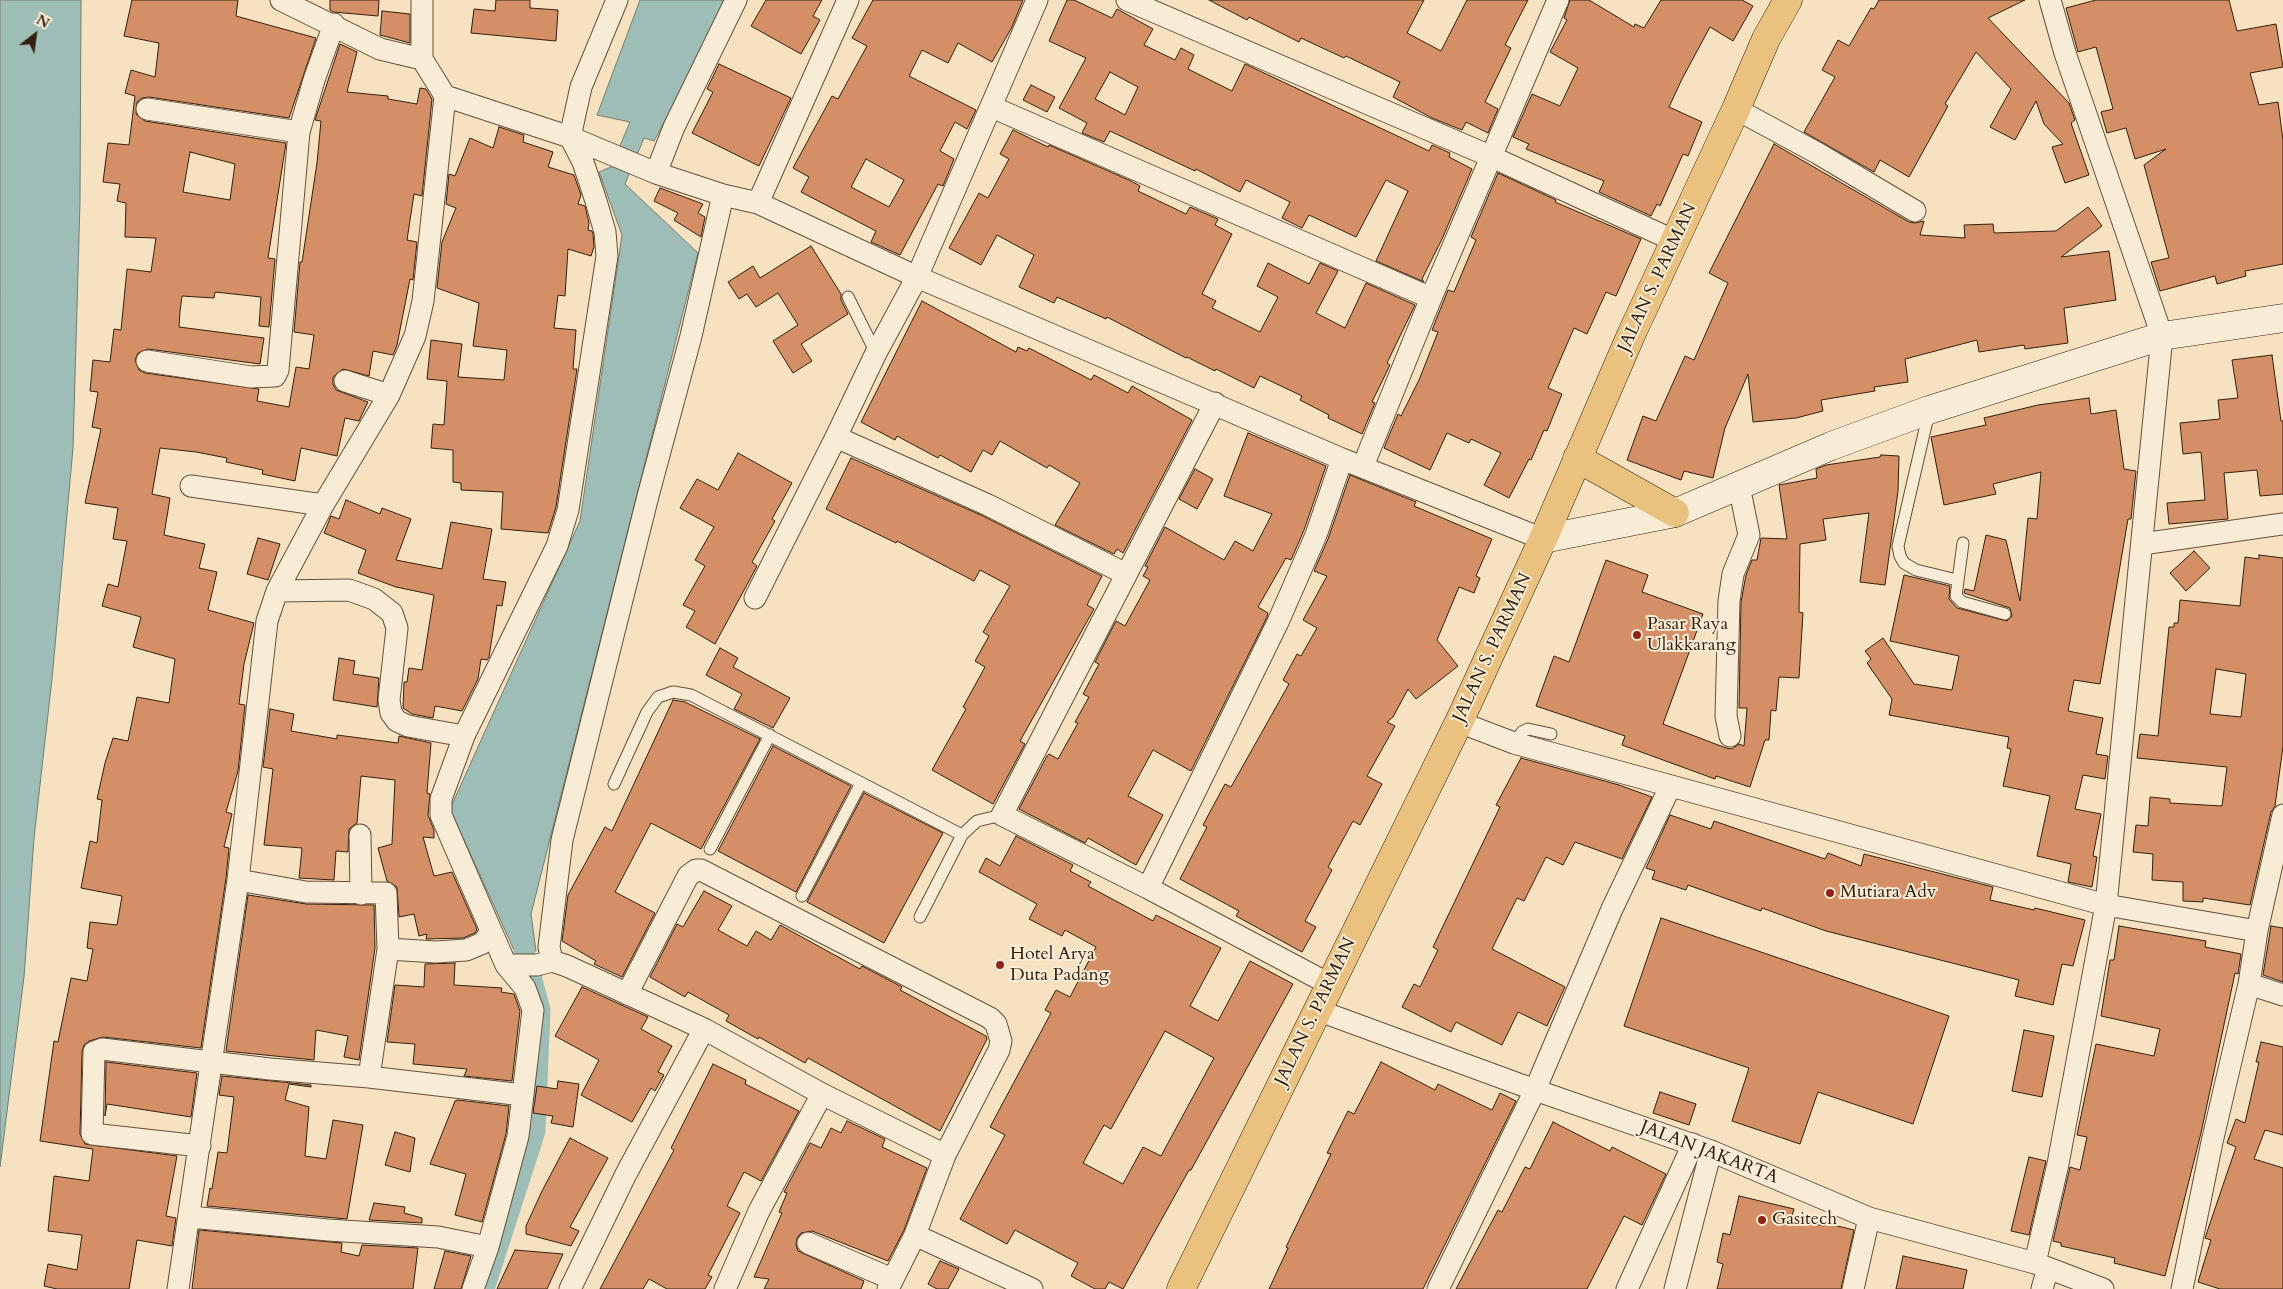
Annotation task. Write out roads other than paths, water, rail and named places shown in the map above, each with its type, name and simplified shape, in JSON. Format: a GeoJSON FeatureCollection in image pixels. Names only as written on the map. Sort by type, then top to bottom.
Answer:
{"type":"FeatureCollection","features":[{"type":"Feature","properties":{"kind":"main road","name":"JALAN S. PARMAN"},"geometry":{"type":"LineString","coordinates":[[1181,1289],[1459,722],[1543,540],[1577,458],[1736,109],[1766,38],[1788,0]]}},
{"type":"Feature","properties":{"kind":"main road"},"geometry":{"type":"LineString","coordinates":[[1543,540],[1675,514],[1831,446],[1929,410],[2162,336],[2283,318]]}},
{"type":"Feature","properties":{"kind":"main road"},"geometry":{"type":"LineString","coordinates":[[1577,458],[1675,514]]}},
{"type":"Feature","properties":{"kind":"street"},"geometry":{"type":"LineString","coordinates":[[280,0],[334,24],[380,49],[422,58]]}},
{"type":"Feature","properties":{"kind":"street"},"geometry":{"type":"LineString","coordinates":[[178,1289],[238,880],[267,621],[277,591],[323,505],[389,396],[415,336],[422,301],[445,96],[422,58],[422,0]]}},
{"type":"Feature","properties":{"kind":"street"},"geometry":{"type":"LineString","coordinates":[[473,1289],[488,1247],[518,1136],[533,1010],[525,988],[508,965],[491,931],[441,815],[442,793],[464,736],[557,546],[568,510],[607,256],[605,232],[596,200],[582,162],[570,137],[581,87],[617,0]]}},
{"type":"Feature","properties":{"kind":"street"},"geometry":{"type":"LineString","coordinates":[[651,171],[736,0]]}},
{"type":"Feature","properties":{"kind":"street"},"geometry":{"type":"LineString","coordinates":[[758,203],[848,0]]}},
{"type":"Feature","properties":{"kind":"street"},"geometry":{"type":"LineString","coordinates":[[756,598],[876,353],[917,277],[1037,0]]}},
{"type":"Feature","properties":{"kind":"street"},"geometry":{"type":"LineString","coordinates":[[1126,0],[1492,157],[1675,241]]}},
{"type":"Feature","properties":{"kind":"street"},"geometry":{"type":"LineString","coordinates":[[1363,466],[1431,298],[1558,0]]}},
{"type":"Feature","properties":{"kind":"street"},"geometry":{"type":"LineString","coordinates":[[2042,1289],[2041,1266],[2058,1164],[2106,905],[2162,336],[2069,62],[2050,0]]}},
{"type":"Feature","properties":{"kind":"street"},"geometry":{"type":"LineString","coordinates":[[147,361],[251,377],[275,376],[278,370],[299,132],[314,80],[334,24]]}},
{"type":"Feature","properties":{"kind":"street"},"geometry":{"type":"LineString","coordinates":[[445,96],[570,137],[651,171],[723,195],[758,203],[917,277],[1342,459],[1543,540]]}},
{"type":"Feature","properties":{"kind":"street"},"geometry":{"type":"LineString","coordinates":[[992,107],[1431,298]]}},
{"type":"Feature","properties":{"kind":"street"},"geometry":{"type":"LineString","coordinates":[[148,109],[299,132]]}},
{"type":"Feature","properties":{"kind":"street"},"geometry":{"type":"LineString","coordinates":[[1736,109],[1819,154],[1915,211]]}},
{"type":"Feature","properties":{"kind":"street"},"geometry":{"type":"LineString","coordinates":[[544,963],[550,947],[562,840],[648,496],[691,336],[723,195]]}},
{"type":"Feature","properties":{"kind":"street"},"geometry":{"type":"LineString","coordinates":[[344,381],[389,396]]}},
{"type":"Feature","properties":{"kind":"street"},"geometry":{"type":"LineString","coordinates":[[1215,403],[1002,815],[1148,888],[1329,984]]}},
{"type":"Feature","properties":{"kind":"street"},"geometry":{"type":"LineString","coordinates":[[836,437],[988,505],[1126,574]]}},
{"type":"Feature","properties":{"kind":"street"},"geometry":{"type":"LineString","coordinates":[[1148,888],[1278,622],[1316,535],[1342,459]]}},
{"type":"Feature","properties":{"kind":"street"},"geometry":{"type":"LineString","coordinates":[[191,486],[323,505]]}},
{"type":"Feature","properties":{"kind":"street"},"geometry":{"type":"LineString","coordinates":[[1730,736],[1726,716],[1729,601],[1733,574],[1749,535],[1739,486]]}},
{"type":"Feature","properties":{"kind":"street"},"geometry":{"type":"LineString","coordinates":[[2142,544],[2283,524]]}},
{"type":"Feature","properties":{"kind":"street"},"geometry":{"type":"LineString","coordinates":[[277,591],[349,590],[374,599],[392,612],[397,628],[389,700],[391,713],[397,721],[408,726],[464,736]]}},
{"type":"Feature","properties":{"kind":"street"},"geometry":{"type":"LineString","coordinates":[[1459,722],[1514,743],[2106,905],[2257,931]]}},
{"type":"Feature","properties":{"kind":"street"},"geometry":{"type":"LineString","coordinates":[[1438,1289],[1535,1090],[1612,909],[1670,787]]}},
{"type":"Feature","properties":{"kind":"street"},"geometry":{"type":"LineString","coordinates":[[2182,1289],[2212,1142],[2249,984],[2257,931],[2279,853],[2283,815]]}},
{"type":"Feature","properties":{"kind":"street"},"geometry":{"type":"LineString","coordinates":[[360,834],[361,894]]}},
{"type":"Feature","properties":{"kind":"street"},"geometry":{"type":"LineString","coordinates":[[627,994],[688,876],[696,870],[704,870],[990,1018],[996,1024],[1001,1041],[999,1050],[945,1155],[916,1234],[890,1284],[808,1243]]}},
{"type":"Feature","properties":{"kind":"street"},"geometry":{"type":"LineString","coordinates":[[238,880],[306,892],[386,893],[388,949],[369,1077]]}},
{"type":"Feature","properties":{"kind":"street"},"geometry":{"type":"LineString","coordinates":[[388,949],[436,952],[466,950],[483,944],[491,931]]}},
{"type":"Feature","properties":{"kind":"street"},"geometry":{"type":"LineString","coordinates":[[508,965],[544,963],[627,994],[704,1029],[822,1094],[945,1155]]}},
{"type":"Feature","properties":{"kind":"street"},"geometry":{"type":"LineString","coordinates":[[2249,984],[2283,994]]}},
{"type":"Feature","properties":{"kind":"street","name":"JALAN JAKARTA"},"geometry":{"type":"LineString","coordinates":[[1317,1010],[1535,1090],[1702,1148],[1869,1218],[2041,1266],[2103,1289]]}},
{"type":"Feature","properties":{"kind":"street"},"geometry":{"type":"LineString","coordinates":[[570,1289],[626,1174],[704,1029]]}},
{"type":"Feature","properties":{"kind":"street"},"geometry":{"type":"LineString","coordinates":[[200,1146],[92,1134],[94,1052],[102,1049],[211,1063],[369,1077],[523,1096]]}},
{"type":"Feature","properties":{"kind":"street"},"geometry":{"type":"LineString","coordinates":[[725,1289],[759,1211],[822,1094]]}},
{"type":"Feature","properties":{"kind":"street"},"geometry":{"type":"LineString","coordinates":[[1627,1289],[1702,1148]]}},
{"type":"Feature","properties":{"kind":"street"},"geometry":{"type":"LineString","coordinates":[[1675,1289],[1702,1148]]}},
{"type":"Feature","properties":{"kind":"street"},"geometry":{"type":"LineString","coordinates":[[190,1217],[328,1230],[438,1237],[488,1247]]}},
{"type":"Feature","properties":{"kind":"street"},"geometry":{"type":"LineString","coordinates":[[1853,1289],[1869,1218]]}},
{"type":"Feature","properties":{"kind":"street"},"geometry":{"type":"LineString","coordinates":[[916,1234],[1032,1289]]}},
{"type":"Feature","properties":{"kind":"lane"},"geometry":{"type":"LineString","coordinates":[[848,297],[876,353]]}},
{"type":"Feature","properties":{"kind":"lane"},"geometry":{"type":"LineString","coordinates":[[1929,410],[1898,546],[1902,560],[1908,566],[1916,570],[1957,580]]}},
{"type":"Feature","properties":{"kind":"lane"},"geometry":{"type":"LineString","coordinates":[[1962,543],[1956,594],[1959,600],[2004,614]]}},
{"type":"Feature","properties":{"kind":"lane"},"geometry":{"type":"LineString","coordinates":[[614,784],[647,712],[658,697],[673,692],[692,695],[962,835]]}},
{"type":"Feature","properties":{"kind":"lane"},"geometry":{"type":"LineString","coordinates":[[1514,743],[1522,732],[1528,729],[1551,734]]}},
{"type":"Feature","properties":{"kind":"lane"},"geometry":{"type":"LineString","coordinates":[[710,849],[770,735]]}},
{"type":"Feature","properties":{"kind":"lane"},"geometry":{"type":"LineString","coordinates":[[802,896],[862,783]]}},
{"type":"Feature","properties":{"kind":"lane"},"geometry":{"type":"LineString","coordinates":[[920,917],[962,835],[977,821],[1002,815]]}},
{"type":"Feature","properties":{"kind":"water"},"geometry":{"type":"Polygon","coordinates":[[[0,0],[81,0],[80,202],[73,448],[52,679],[34,838],[24,977],[0,1167],[0,0]]]}},
{"type":"Feature","properties":{"kind":"water"},"geometry":{"type":"Polygon","coordinates":[[[640,0],[730,0],[654,141],[644,138],[625,184],[698,253],[531,914],[536,951],[514,950],[450,809],[580,521],[622,235],[599,172],[611,167],[630,122],[597,115],[640,0]]]}},
{"type":"Feature","properties":{"kind":"waterway"},"geometry":{"type":"LineString","coordinates":[[484,1289],[535,1131],[540,1010],[524,951]]}},
{"type":"Feature","properties":{"kind":"place","name":"Pasar Raya Ulakkarang"},"geometry":{"type":"Point","coordinates":[1637,635]}},
{"type":"Feature","properties":{"kind":"place","name":"Mutiara Adv"},"geometry":{"type":"Point","coordinates":[1830,893]}},
{"type":"Feature","properties":{"kind":"place","name":"Hotel Arya Duta Padang"},"geometry":{"type":"Point","coordinates":[1000,965]}},
{"type":"Feature","properties":{"kind":"place","name":"Gasitech"},"geometry":{"type":"Point","coordinates":[1762,1220]}}]}
